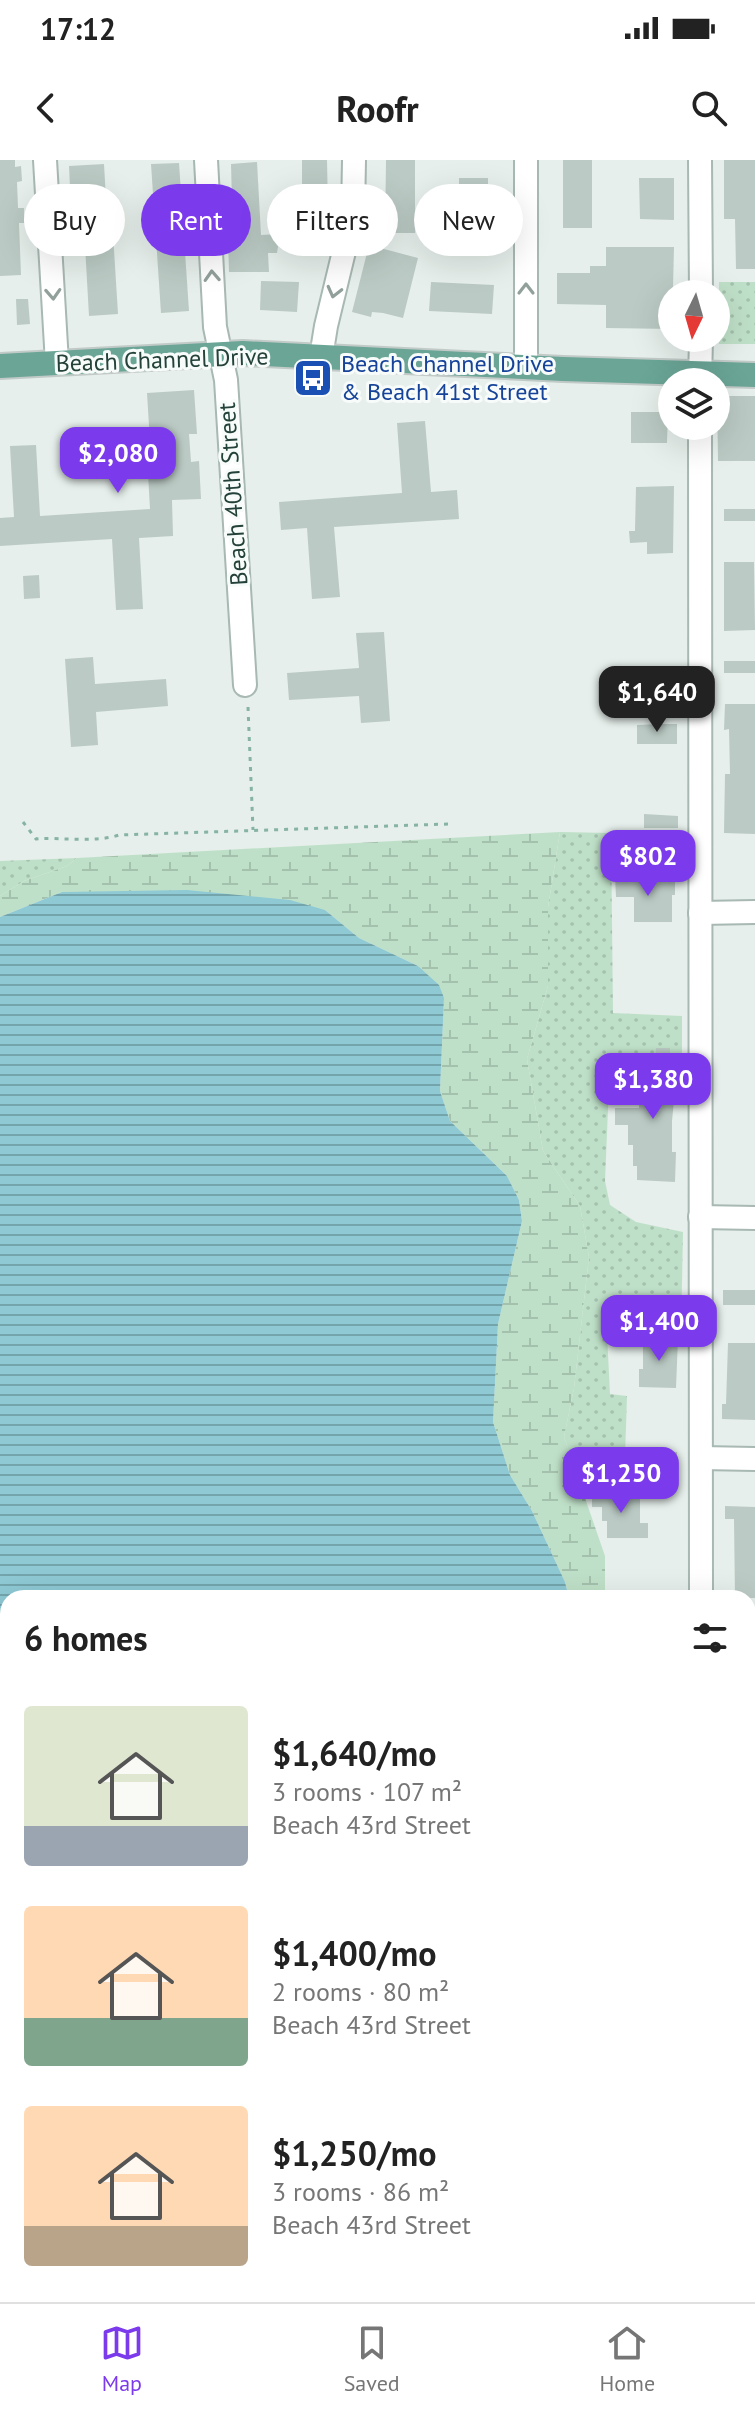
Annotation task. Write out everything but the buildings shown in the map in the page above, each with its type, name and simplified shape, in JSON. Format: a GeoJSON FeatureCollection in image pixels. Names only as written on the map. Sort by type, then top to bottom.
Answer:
{"type":"FeatureCollection","features":[{"type":"Feature","properties":{"kind":"main road","name":"Beach Channel Drive"},"geometry":{"type":"LineString","coordinates":[[0,366],[221,354],[658,375]]}},
{"type":"Feature","properties":{"kind":"main road","name":"Beach Channel Drive"},"geometry":{"type":"LineString","coordinates":[[730,376],[755,375]]}},
{"type":"Feature","properties":{"kind":"street"},"geometry":{"type":"LineString","coordinates":[[45,160],[57,363]]}},
{"type":"Feature","properties":{"kind":"street","name":"Beach 40th Street"},"geometry":{"type":"LineString","coordinates":[[206,160],[215,327],[226,380],[246,696]]}},
{"type":"Feature","properties":{"kind":"street"},"geometry":{"type":"LineString","coordinates":[[321,357],[352,224],[354,160]]}},
{"type":"Feature","properties":{"kind":"street"},"geometry":{"type":"LineString","coordinates":[[526,160],[526,367]]}},
{"type":"Feature","properties":{"kind":"street"},"geometry":{"type":"LineString","coordinates":[[700,160],[701,280]]}},
{"type":"Feature","properties":{"kind":"street"},"geometry":{"type":"LineString","coordinates":[[700,440],[701,1590]]}},
{"type":"Feature","properties":{"kind":"street"},"geometry":{"type":"LineString","coordinates":[[700,913],[755,912]]}},
{"type":"Feature","properties":{"kind":"street"},"geometry":{"type":"LineString","coordinates":[[700,1217],[755,1218]]}},
{"type":"Feature","properties":{"kind":"street"},"geometry":{"type":"LineString","coordinates":[[701,1458],[755,1459]]}},
{"type":"Feature","properties":{"kind":"path"},"geometry":{"type":"LineString","coordinates":[[246,696],[253,830]]}},
{"type":"Feature","properties":{"kind":"path"},"geometry":{"type":"LineString","coordinates":[[23,822],[36,839],[76,837],[104,840],[119,835],[448,824]]}},
{"type":"Feature","properties":{"kind":"green space"},"geometry":{"type":"Polygon","coordinates":[[[730,282],[755,282],[755,344],[730,344],[730,282]]]}},
{"type":"Feature","properties":{"kind":"green space"},"geometry":{"type":"Polygon","coordinates":[[[560,832],[611,833],[613,1013],[682,1016],[682,1059],[610,1061],[605,1181],[610,1205],[636,1222],[683,1232],[681,1332],[607,1334],[610,1394],[627,1396],[625,1457],[572,1461],[564,1437],[574,1388],[589,1257],[580,1206],[543,1151],[527,1059],[548,986],[548,907],[560,832]]]}},
{"type":"Feature","properties":{"kind":"green space"},"geometry":{"type":"Polygon","coordinates":[[[560,832],[548,907],[548,986],[527,1059],[543,1151],[580,1206],[589,1257],[574,1388],[564,1437],[605,1556],[605,1590],[567,1590],[532,1511],[510,1475],[493,1422],[498,1324],[522,1221],[519,1200],[507,1176],[450,1121],[440,1091],[444,998],[418,966],[359,938],[325,910],[62,892],[0,917],[0,896],[24,881],[67,866],[77,858],[560,832]]]}},
{"type":"Feature","properties":{"kind":"green space"},"geometry":{"type":"Polygon","coordinates":[[[77,858],[67,866],[24,881],[0,896],[0,861],[77,858]]]}},
{"type":"Feature","properties":{"kind":"water"},"geometry":{"type":"Polygon","coordinates":[[[187,890],[290,900],[325,910],[359,938],[418,966],[439,985],[444,998],[440,1091],[450,1121],[507,1176],[519,1200],[522,1221],[498,1324],[493,1422],[510,1475],[532,1511],[567,1590],[0,1590],[0,917],[62,892],[187,890]]]}},
{"type":"Feature","properties":{"kind":"place","name":"Beach Channel Drive & Beach 41st Street"},"geometry":{"type":"Point","coordinates":[313,378]}}]}
